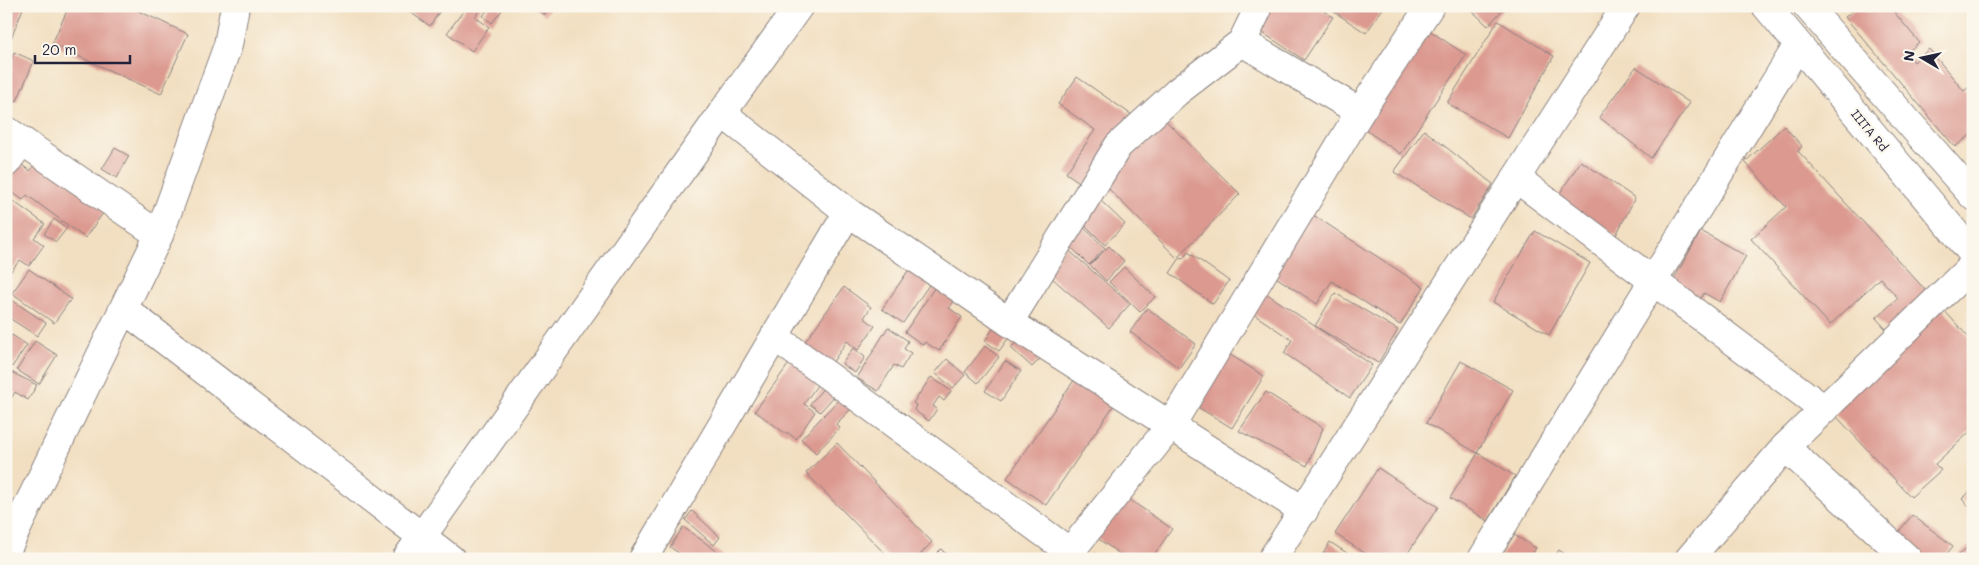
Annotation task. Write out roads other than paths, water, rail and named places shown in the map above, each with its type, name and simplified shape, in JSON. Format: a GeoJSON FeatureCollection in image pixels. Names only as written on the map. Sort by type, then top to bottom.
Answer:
{"type":"FeatureCollection","features":[{"type":"Feature","properties":{"kind":"street"},"geometry":{"type":"LineString","coordinates":[[6,551],[159,235],[228,45],[235,6]]}},
{"type":"Feature","properties":{"kind":"street"},"geometry":{"type":"LineString","coordinates":[[406,559],[799,6]]}},
{"type":"Feature","properties":{"kind":"street"},"geometry":{"type":"LineString","coordinates":[[1009,322],[1118,146],[1177,92],[1242,42],[1256,13],[1255,6]]}},
{"type":"Feature","properties":{"kind":"street"},"geometry":{"type":"LineString","coordinates":[[775,337],[1070,552],[1171,425],[1360,112],[1430,6]]}},
{"type":"Feature","properties":{"kind":"street"},"geometry":{"type":"LineString","coordinates":[[1272,559],[1626,6]]}},
{"type":"Feature","properties":{"kind":"street","name":"IIITA Rd"},"geometry":{"type":"LineString","coordinates":[[1766,6],[1973,254]]}},
{"type":"Feature","properties":{"kind":"street"},"geometry":{"type":"LineString","coordinates":[[1807,6],[1973,196]]}},
{"type":"Feature","properties":{"kind":"street"},"geometry":{"type":"LineString","coordinates":[[1242,42],[1360,112]]}},
{"type":"Feature","properties":{"kind":"street"},"geometry":{"type":"LineString","coordinates":[[1482,559],[1798,44]]}},
{"type":"Feature","properties":{"kind":"street"},"geometry":{"type":"LineString","coordinates":[[722,113],[848,212],[1009,322],[1304,511]]}},
{"type":"Feature","properties":{"kind":"street"},"geometry":{"type":"LineString","coordinates":[[6,163],[14,135],[159,235]]}},
{"type":"Feature","properties":{"kind":"street"},"geometry":{"type":"LineString","coordinates":[[1516,178],[1824,409]]}},
{"type":"Feature","properties":{"kind":"street"},"geometry":{"type":"LineString","coordinates":[[643,559],[848,212]]}},
{"type":"Feature","properties":{"kind":"street"},"geometry":{"type":"LineString","coordinates":[[1689,559],[1785,447],[1973,265]]}},
{"type":"Feature","properties":{"kind":"street"},"geometry":{"type":"LineString","coordinates":[[124,309],[452,559]]}},
{"type":"Feature","properties":{"kind":"street"},"geometry":{"type":"LineString","coordinates":[[1785,447],[1908,559]]}}]}
